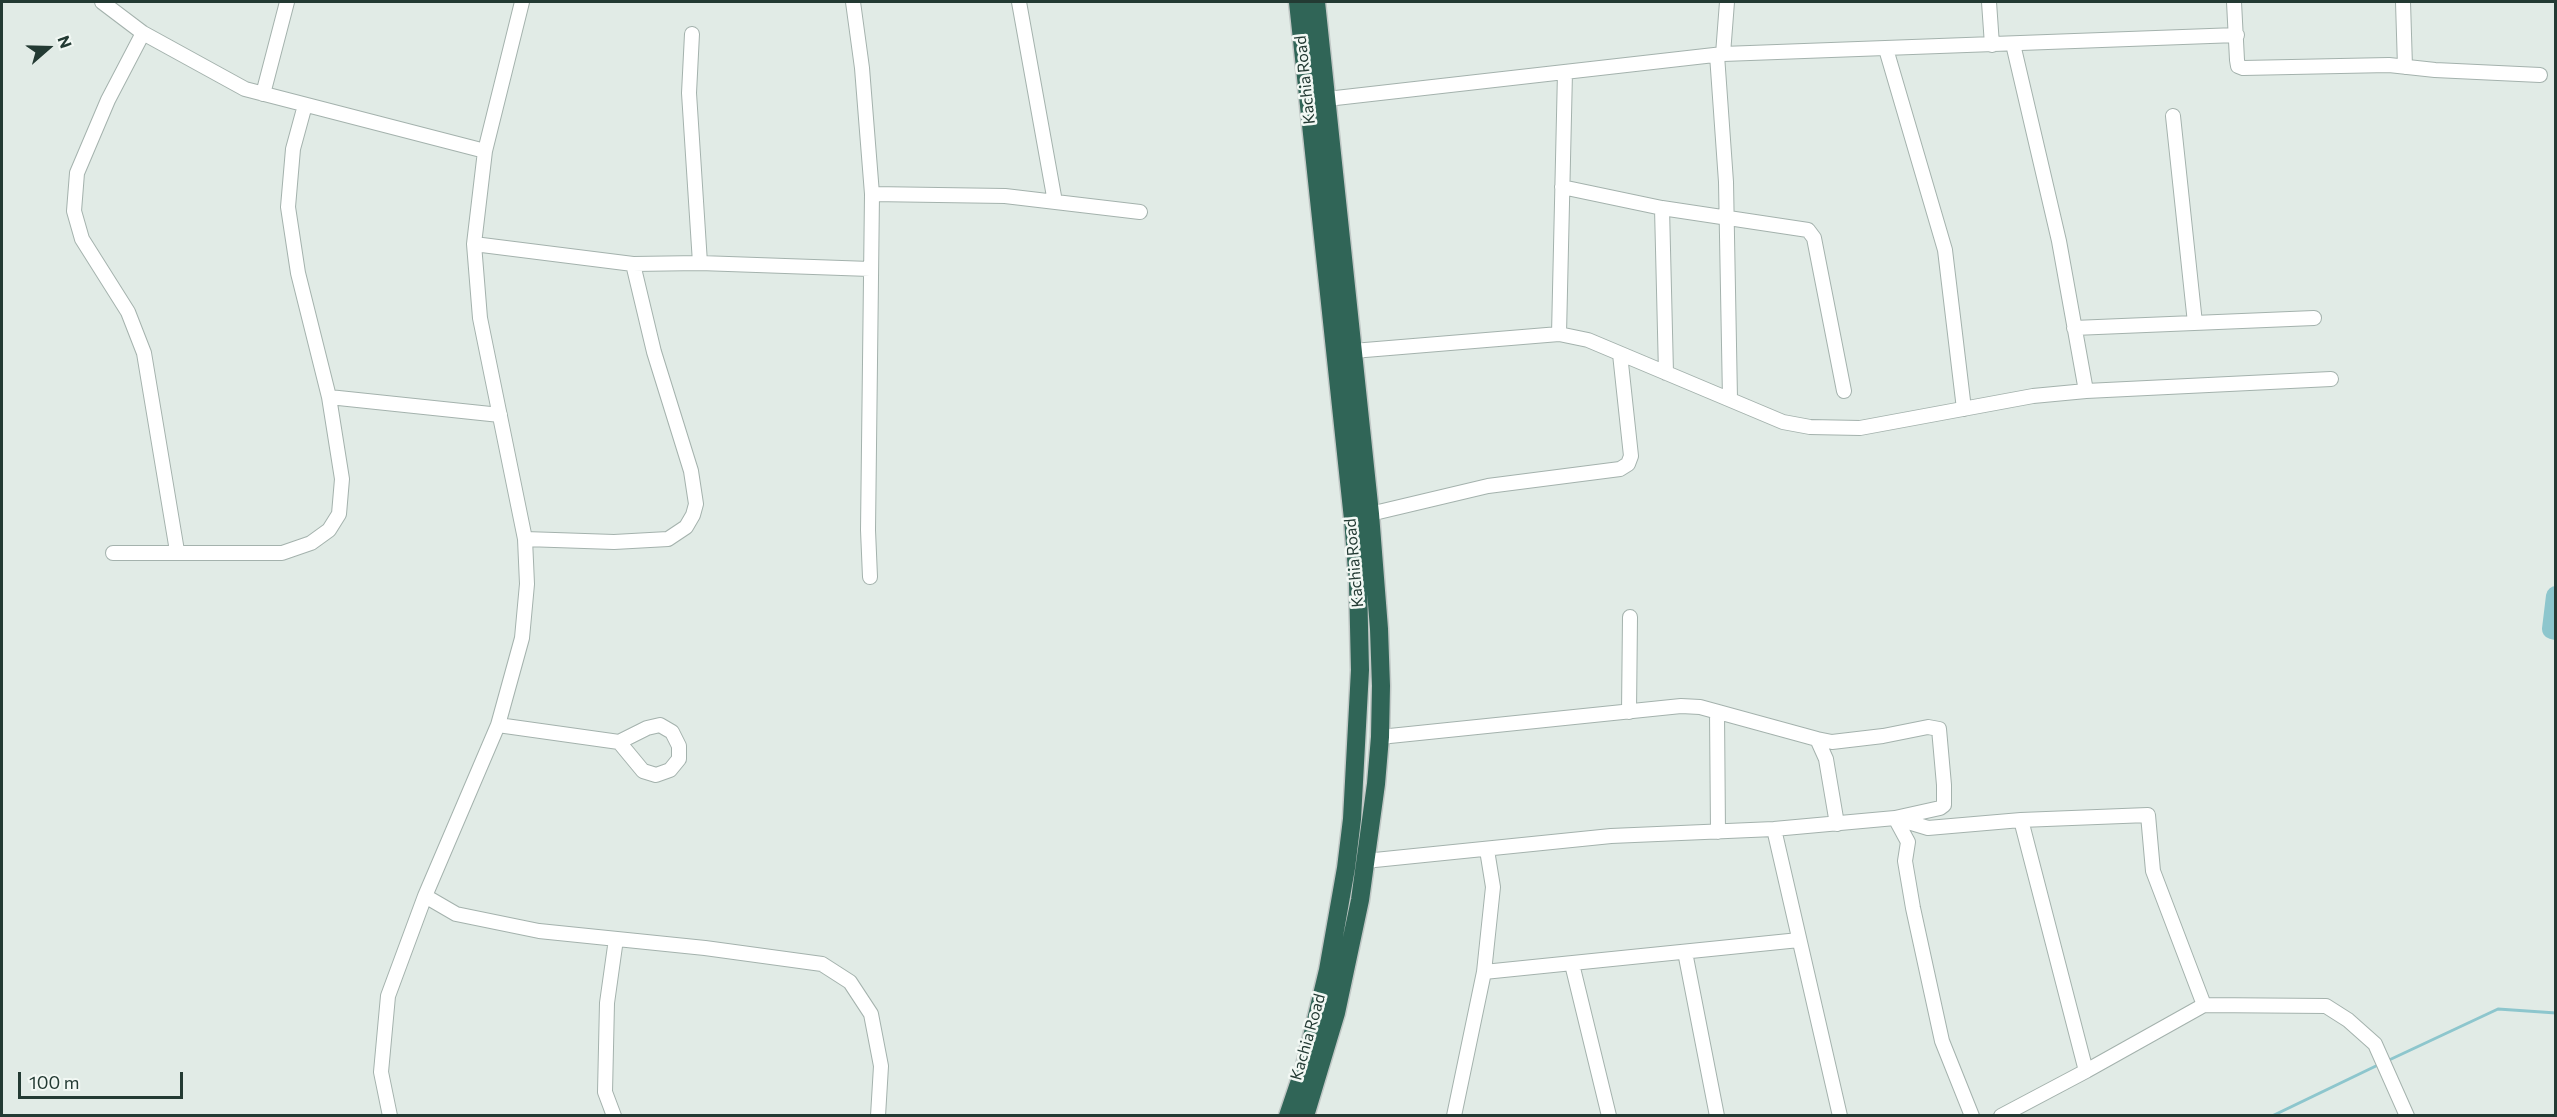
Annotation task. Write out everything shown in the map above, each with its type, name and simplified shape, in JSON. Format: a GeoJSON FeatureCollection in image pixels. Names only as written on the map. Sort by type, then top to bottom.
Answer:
{"type":"FeatureCollection","features":[{"type":"Feature","properties":{"kind":"highway","name":"Kachia Road"},"geometry":{"type":"LineString","coordinates":[[1288,1116],[1305,1066],[1328,970],[1345,878],[1352,819],[1360,670],[1358,583],[1353,519],[1298,2]]}},
{"type":"Feature","properties":{"kind":"highway","name":"Kachia Road"},"geometry":{"type":"LineString","coordinates":[[1305,1116],[1336,1013],[1360,900],[1380,737],[1379,629],[1370,514],[1316,2]]}},
{"type":"Feature","properties":{"kind":"street"},"geometry":{"type":"LineString","coordinates":[[102,2],[143,33],[226,80],[263,94],[485,152]]}},
{"type":"Feature","properties":{"kind":"street"},"geometry":{"type":"LineString","coordinates":[[263,94],[287,2]]}},
{"type":"Feature","properties":{"kind":"street"},"geometry":{"type":"LineString","coordinates":[[390,1116],[381,1072],[388,996],[425,896],[498,725],[522,638],[527,584],[525,539],[480,318],[474,244],[485,152],[522,2]]}},
{"type":"Feature","properties":{"kind":"street"},"geometry":{"type":"LineString","coordinates":[[853,2],[862,68],[872,194],[868,530],[870,577]]}},
{"type":"Feature","properties":{"kind":"street"},"geometry":{"type":"LineString","coordinates":[[1019,2],[1055,202]]}},
{"type":"Feature","properties":{"kind":"street"},"geometry":{"type":"LineString","coordinates":[[1727,2],[1720,55],[1727,218],[1730,399]]}},
{"type":"Feature","properties":{"kind":"street"},"geometry":{"type":"LineString","coordinates":[[1989,2],[1992,45]]}},
{"type":"Feature","properties":{"kind":"street"},"geometry":{"type":"LineString","coordinates":[[2234,2],[2237,60],[2238,66],[2243,68],[2389,65],[2540,75]]}},
{"type":"Feature","properties":{"kind":"street"},"geometry":{"type":"LineString","coordinates":[[2403,2],[2405,67]]}},
{"type":"Feature","properties":{"kind":"street"},"geometry":{"type":"LineString","coordinates":[[143,33],[108,100],[77,172],[74,211],[82,238],[128,312],[144,353],[177,551]]}},
{"type":"Feature","properties":{"kind":"street"},"geometry":{"type":"LineString","coordinates":[[693,34],[689,93],[700,263]]}},
{"type":"Feature","properties":{"kind":"street"},"geometry":{"type":"LineString","coordinates":[[1327,99],[1720,55],[2237,35]]}},
{"type":"Feature","properties":{"kind":"street"},"geometry":{"type":"LineString","coordinates":[[2013,44],[2040,152],[2086,391]]}},
{"type":"Feature","properties":{"kind":"street"},"geometry":{"type":"LineString","coordinates":[[1886,49],[1945,250],[1964,409]]}},
{"type":"Feature","properties":{"kind":"street"},"geometry":{"type":"LineString","coordinates":[[1559,334],[1564,72]]}},
{"type":"Feature","properties":{"kind":"street"},"geometry":{"type":"LineString","coordinates":[[113,553],[177,551],[282,553],[311,543],[329,530],[339,514],[342,479],[329,397],[298,273],[288,207],[293,149],[305,105]]}},
{"type":"Feature","properties":{"kind":"street"},"geometry":{"type":"LineString","coordinates":[[2173,116],[2195,323]]}},
{"type":"Feature","properties":{"kind":"street"},"geometry":{"type":"LineString","coordinates":[[1562,187],[1662,208],[1808,230],[1814,238],[1844,391]]}},
{"type":"Feature","properties":{"kind":"street"},"geometry":{"type":"LineString","coordinates":[[872,194],[1005,196],[1140,212]]}},
{"type":"Feature","properties":{"kind":"street"},"geometry":{"type":"LineString","coordinates":[[1662,208],[1666,373]]}},
{"type":"Feature","properties":{"kind":"street"},"geometry":{"type":"LineString","coordinates":[[474,244],[633,264],[700,263],[870,269]]}},
{"type":"Feature","properties":{"kind":"street"},"geometry":{"type":"LineString","coordinates":[[525,539],[614,542],[668,539],[686,527],[693,515],[696,504],[691,471],[654,352],[633,264]]}},
{"type":"Feature","properties":{"kind":"street"},"geometry":{"type":"LineString","coordinates":[[2074,328],[2314,318]]}},
{"type":"Feature","properties":{"kind":"street"},"geometry":{"type":"LineString","coordinates":[[1353,351],[1559,334],[1588,340],[1783,422],[1810,427],[1860,428],[2033,396],[2086,391],[2331,379]]}},
{"type":"Feature","properties":{"kind":"street"},"geometry":{"type":"LineString","coordinates":[[1370,514],[1488,486],[1620,469],[1628,464],[1630,456],[1620,354]]}},
{"type":"Feature","properties":{"kind":"street"},"geometry":{"type":"LineString","coordinates":[[329,397],[500,414]]}},
{"type":"Feature","properties":{"kind":"street"},"geometry":{"type":"LineString","coordinates":[[1629,712],[1630,617]]}},
{"type":"Feature","properties":{"kind":"street"},"geometry":{"type":"LineString","coordinates":[[1365,861],[1611,836],[1837,824],[1895,818],[1940,808],[1944,805],[1939,729],[1928,728],[1832,742],[1700,706],[1681,706],[1380,737]]}},
{"type":"Feature","properties":{"kind":"street"},"geometry":{"type":"LineString","coordinates":[[1717,712],[1718,832]]}},
{"type":"Feature","properties":{"kind":"street"},"geometry":{"type":"LineString","coordinates":[[498,725],[619,742]]}},
{"type":"Feature","properties":{"kind":"street"},"geometry":{"type":"LineString","coordinates":[[1817,739],[1826,759],[1837,824]]}},
{"type":"Feature","properties":{"kind":"street"},"geometry":{"type":"LineString","coordinates":[[1895,818],[1928,828],[2021,820],[2148,815],[2153,871],[2204,1005]]}},
{"type":"Feature","properties":{"kind":"street"},"geometry":{"type":"LineString","coordinates":[[1895,818],[1908,842],[1905,861],[1912,908],[1942,1041],[1972,1116]]}},
{"type":"Feature","properties":{"kind":"street"},"geometry":{"type":"LineString","coordinates":[[2021,820],[2086,1071]]}},
{"type":"Feature","properties":{"kind":"street"},"geometry":{"type":"LineString","coordinates":[[1774,829],[1840,1116]]}},
{"type":"Feature","properties":{"kind":"street"},"geometry":{"type":"LineString","coordinates":[[1454,1116],[1484,972],[1493,886],[1487,850]]}},
{"type":"Feature","properties":{"kind":"street"},"geometry":{"type":"LineString","coordinates":[[425,896],[456,914],[538,931],[705,948],[822,964],[850,982],[871,1014],[881,1066],[878,1116]]}},
{"type":"Feature","properties":{"kind":"street"},"geometry":{"type":"LineString","coordinates":[[614,1116],[605,1092],[607,1003],[616,939]]}},
{"type":"Feature","properties":{"kind":"street"},"geometry":{"type":"LineString","coordinates":[[1484,972],[1799,940]]}},
{"type":"Feature","properties":{"kind":"street"},"geometry":{"type":"LineString","coordinates":[[1685,952],[1718,1116]]}},
{"type":"Feature","properties":{"kind":"street"},"geometry":{"type":"LineString","coordinates":[[1572,964],[1609,1116]]}},
{"type":"Feature","properties":{"kind":"street"},"geometry":{"type":"LineString","coordinates":[[2001,1116],[2204,1005],[2326,1006],[2348,1020],[2374,1044],[2407,1116]]}},
{"type":"Feature","properties":{"kind":"waterway"},"geometry":{"type":"LineString","coordinates":[[2556,596],[2552,629],[2556,630]]}},
{"type":"Feature","properties":{"kind":"waterway"},"geometry":{"type":"LineString","coordinates":[[2387,1061],[2498,1009],[2556,1013]]}},
{"type":"Feature","properties":{"kind":"waterway"},"geometry":{"type":"LineString","coordinates":[[2272,1116],[2378,1065]]}}]}
